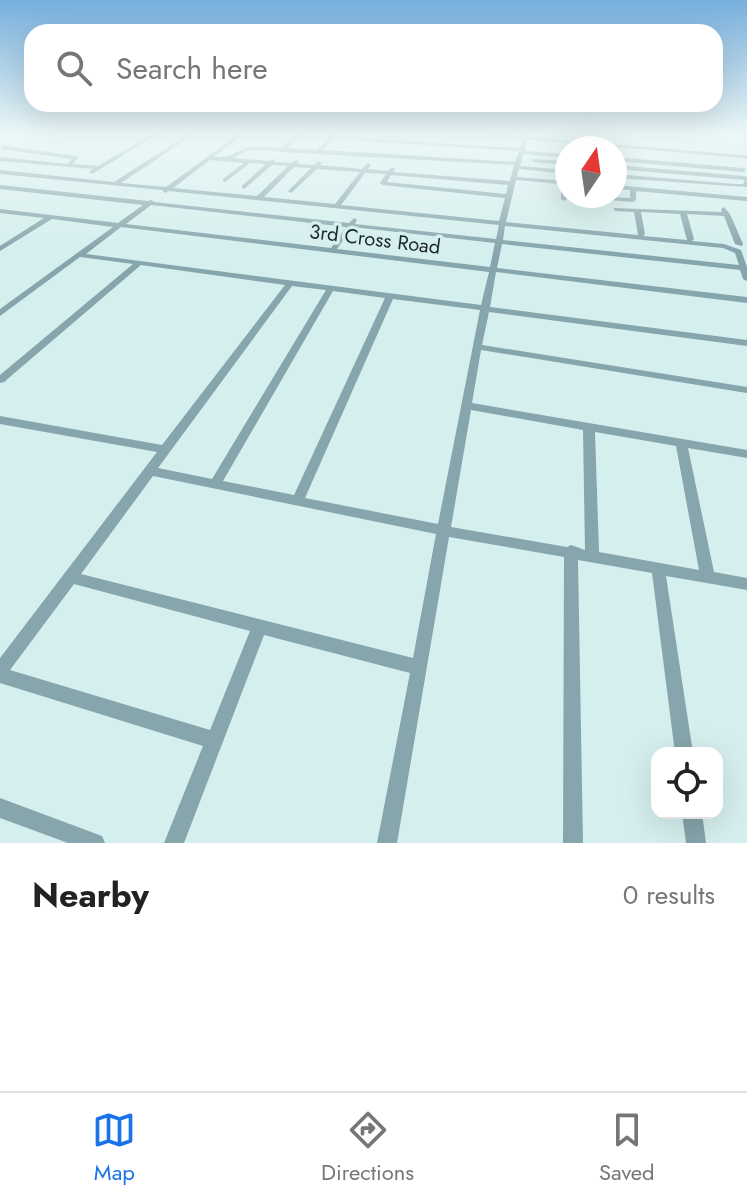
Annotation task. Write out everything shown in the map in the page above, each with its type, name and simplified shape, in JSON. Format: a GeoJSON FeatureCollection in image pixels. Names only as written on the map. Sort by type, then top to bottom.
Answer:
{"type":"FeatureCollection","features":[{"type":"Feature","properties":{"kind":"street"},"geometry":{"type":"LineString","coordinates":[[3,172],[724,246],[738,252],[747,279]]}},
{"type":"Feature","properties":{"kind":"street"},"geometry":{"type":"LineString","coordinates":[[77,180],[90,172]]}},
{"type":"Feature","properties":{"kind":"street"},"geometry":{"type":"LineString","coordinates":[[115,183],[132,172]]}},
{"type":"Feature","properties":{"kind":"street"},"geometry":{"type":"LineString","coordinates":[[0,313],[190,172]]}},
{"type":"Feature","properties":{"kind":"street"},"geometry":{"type":"LineString","coordinates":[[225,180],[235,172]]}},
{"type":"Feature","properties":{"kind":"street"},"geometry":{"type":"LineString","coordinates":[[244,187],[260,172]]}},
{"type":"Feature","properties":{"kind":"street"},"geometry":{"type":"LineString","coordinates":[[259,198],[285,172]]}},
{"type":"Feature","properties":{"kind":"street"},"geometry":{"type":"LineString","coordinates":[[291,191],[310,172]]}},
{"type":"Feature","properties":{"kind":"street"},"geometry":{"type":"LineString","coordinates":[[336,207],[363,172]]}},
{"type":"Feature","properties":{"kind":"street"},"geometry":{"type":"LineString","coordinates":[[389,172],[383,183],[417,187],[473,172]]}},
{"type":"Feature","properties":{"kind":"street"},"geometry":{"type":"LineString","coordinates":[[402,172],[425,175],[442,172]]}},
{"type":"Feature","properties":{"kind":"street"},"geometry":{"type":"LineString","coordinates":[[417,187],[427,172]]}},
{"type":"Feature","properties":{"kind":"street"},"geometry":{"type":"LineString","coordinates":[[387,843],[477,347],[517,172]]}},
{"type":"Feature","properties":{"kind":"street"},"geometry":{"type":"LineString","coordinates":[[627,177],[735,186],[745,186],[746,180],[669,172]]}},
{"type":"Feature","properties":{"kind":"street"},"geometry":{"type":"LineString","coordinates":[[46,192],[60,178]]}},
{"type":"Feature","properties":{"kind":"street"},"geometry":{"type":"LineString","coordinates":[[0,187],[743,268]]}},
{"type":"Feature","properties":{"kind":"street"},"geometry":{"type":"LineString","coordinates":[[627,188],[747,199]]}},
{"type":"Feature","properties":{"kind":"street"},"geometry":{"type":"LineString","coordinates":[[627,200],[633,200],[633,189]]}},
{"type":"Feature","properties":{"kind":"street"},"geometry":{"type":"LineString","coordinates":[[719,197],[739,244]]}},
{"type":"Feature","properties":{"kind":"street"},"geometry":{"type":"LineString","coordinates":[[333,250],[361,209]]}},
{"type":"Feature","properties":{"kind":"street"},"geometry":{"type":"LineString","coordinates":[[616,209],[727,214]]}},
{"type":"Feature","properties":{"kind":"street"},"geometry":{"type":"LineString","coordinates":[[637,210],[641,234]]}},
{"type":"Feature","properties":{"kind":"street","name":"3rd Cross Road"},"geometry":{"type":"LineString","coordinates":[[0,211],[747,300]]}},
{"type":"Feature","properties":{"kind":"street"},"geometry":{"type":"LineString","coordinates":[[683,212],[690,239]]}},
{"type":"Feature","properties":{"kind":"street"},"geometry":{"type":"LineString","coordinates":[[0,249],[51,217]]}},
{"type":"Feature","properties":{"kind":"street"},"geometry":{"type":"LineString","coordinates":[[0,239],[13,241]]}},
{"type":"Feature","properties":{"kind":"street"},"geometry":{"type":"LineString","coordinates":[[79,255],[747,343]]}},
{"type":"Feature","properties":{"kind":"street"},"geometry":{"type":"LineString","coordinates":[[0,380],[139,263]]}},
{"type":"Feature","properties":{"kind":"street"},"geometry":{"type":"LineString","coordinates":[[213,740],[0,673],[290,283]]}},
{"type":"Feature","properties":{"kind":"street"},"geometry":{"type":"LineString","coordinates":[[215,485],[331,288]]}},
{"type":"Feature","properties":{"kind":"street"},"geometry":{"type":"LineString","coordinates":[[297,502],[390,296]]}},
{"type":"Feature","properties":{"kind":"street"},"geometry":{"type":"LineString","coordinates":[[477,347],[747,390]]}},
{"type":"Feature","properties":{"kind":"street"},"geometry":{"type":"LineString","coordinates":[[467,406],[747,454]]}},
{"type":"Feature","properties":{"kind":"street"},"geometry":{"type":"LineString","coordinates":[[0,420],[165,450]]}},
{"type":"Feature","properties":{"kind":"street"},"geometry":{"type":"LineString","coordinates":[[589,426],[592,555]]}},
{"type":"Feature","properties":{"kind":"street"},"geometry":{"type":"LineString","coordinates":[[681,442],[708,577]]}},
{"type":"Feature","properties":{"kind":"street"},"geometry":{"type":"LineString","coordinates":[[151,471],[446,531],[571,551],[747,586]]}},
{"type":"Feature","properties":{"kind":"street"},"geometry":{"type":"LineString","coordinates":[[571,551],[573,843]]}},
{"type":"Feature","properties":{"kind":"street"},"geometry":{"type":"LineString","coordinates":[[658,567],[683,747]]}},
{"type":"Feature","properties":{"kind":"street"},"geometry":{"type":"LineString","coordinates":[[70,577],[420,668]]}},
{"type":"Feature","properties":{"kind":"street"},"geometry":{"type":"LineString","coordinates":[[174,843],[260,625]]}},
{"type":"Feature","properties":{"kind":"street"},"geometry":{"type":"LineString","coordinates":[[0,808],[95,843]]}},
{"type":"Feature","properties":{"kind":"street"},"geometry":{"type":"LineString","coordinates":[[693,819],[696,843]]}}]}
